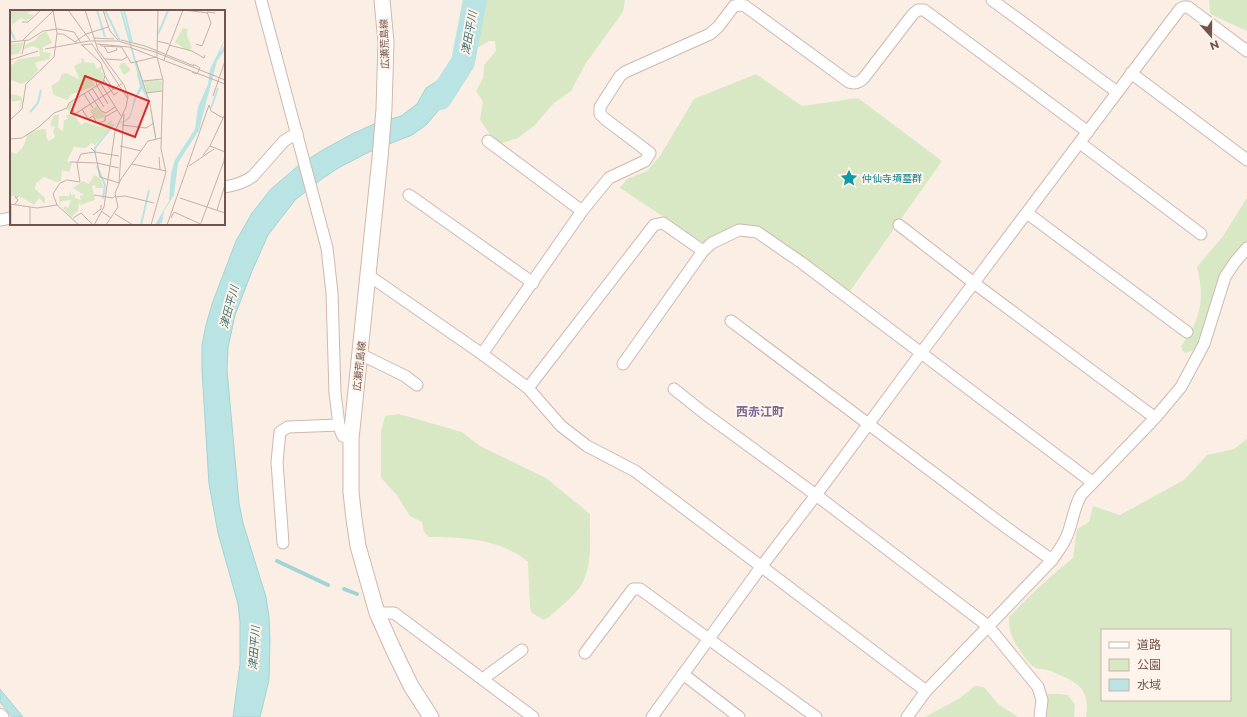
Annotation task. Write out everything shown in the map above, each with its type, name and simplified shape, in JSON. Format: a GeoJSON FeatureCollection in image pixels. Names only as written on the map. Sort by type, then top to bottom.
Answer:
{"type":"FeatureCollection","features":[{"type":"Feature","properties":{"kind":"main road","name":"広瀬荒島線"},"geometry":{"type":"LineString","coordinates":[[382,0],[386,42],[384,109],[351,439],[350,470],[358,546],[377,612],[411,686],[431,717]]}},
{"type":"Feature","properties":{"kind":"street"},"geometry":{"type":"LineString","coordinates":[[261,0],[314,197],[328,259],[332,293],[335,393],[339,425],[343,436],[351,439]]}},
{"type":"Feature","properties":{"kind":"street"},"geometry":{"type":"LineString","coordinates":[[992,0],[1117,92]]}},
{"type":"Feature","properties":{"kind":"street"},"geometry":{"type":"LineString","coordinates":[[482,354],[582,212],[609,178],[645,161],[650,153],[600,114],[600,107],[620,76],[625,72],[710,34],[718,27],[732,8],[737,6],[745,6],[849,82],[853,83],[860,82],[863,79],[913,14],[918,10],[924,10],[1088,132]]}},
{"type":"Feature","properties":{"kind":"street"},"geometry":{"type":"LineString","coordinates":[[652,717],[708,638],[1180,9],[1188,7],[1247,51]]}},
{"type":"Feature","properties":{"kind":"street"},"geometry":{"type":"LineString","coordinates":[[1131,73],[1247,160]]}},
{"type":"Feature","properties":{"kind":"street"},"geometry":{"type":"LineString","coordinates":[[225,187],[248,180],[284,141],[297,133]]}},
{"type":"Feature","properties":{"kind":"street"},"geometry":{"type":"LineString","coordinates":[[488,141],[582,212]]}},
{"type":"Feature","properties":{"kind":"street"},"geometry":{"type":"LineString","coordinates":[[1080,143],[1201,234]]}},
{"type":"Feature","properties":{"kind":"street"},"geometry":{"type":"LineString","coordinates":[[409,195],[533,283]]}},
{"type":"Feature","properties":{"kind":"street"},"geometry":{"type":"LineString","coordinates":[[1027,213],[1187,332]]}},
{"type":"Feature","properties":{"kind":"street"},"geometry":{"type":"LineString","coordinates":[[0,220],[10,218]]}},
{"type":"Feature","properties":{"kind":"street"},"geometry":{"type":"LineString","coordinates":[[528,388],[654,225],[663,222],[703,251]]}},
{"type":"Feature","properties":{"kind":"street"},"geometry":{"type":"LineString","coordinates":[[899,225],[974,283],[1150,414]]}},
{"type":"Feature","properties":{"kind":"street"},"geometry":{"type":"LineString","coordinates":[[623,364],[703,251],[712,243],[739,230],[757,232],[802,263],[1092,482]]}},
{"type":"Feature","properties":{"kind":"street"},"geometry":{"type":"LineString","coordinates":[[907,717],[926,691],[1052,560],[1062,546],[1068,533],[1076,504],[1081,495],[1155,418],[1181,387],[1204,344],[1225,277],[1247,248]]}},
{"type":"Feature","properties":{"kind":"street"},"geometry":{"type":"LineString","coordinates":[[368,275],[482,354],[528,388],[561,426],[587,446],[634,471],[926,691]]}},
{"type":"Feature","properties":{"kind":"street"},"geometry":{"type":"LineString","coordinates":[[731,321],[1007,528],[1052,560]]}},
{"type":"Feature","properties":{"kind":"street"},"geometry":{"type":"LineString","coordinates":[[360,354],[405,376],[417,384]]}},
{"type":"Feature","properties":{"kind":"street"},"geometry":{"type":"LineString","coordinates":[[674,389],[988,626],[1038,687],[1042,700],[1040,717]]}},
{"type":"Feature","properties":{"kind":"street"},"geometry":{"type":"LineString","coordinates":[[283,543],[276,462],[280,432],[288,427],[339,425]]}},
{"type":"Feature","properties":{"kind":"street"},"geometry":{"type":"LineString","coordinates":[[585,653],[632,589],[640,589],[816,717]]}},
{"type":"Feature","properties":{"kind":"street"},"geometry":{"type":"LineString","coordinates":[[377,612],[394,613],[533,717]]}},
{"type":"Feature","properties":{"kind":"street"},"geometry":{"type":"LineString","coordinates":[[484,680],[488,675],[522,650]]}},
{"type":"Feature","properties":{"kind":"street"},"geometry":{"type":"LineString","coordinates":[[683,674],[739,717]]}},
{"type":"Feature","properties":{"kind":"street"},"geometry":{"type":"LineString","coordinates":[[0,714],[3,717]]}},
{"type":"Feature","properties":{"kind":"green space"},"geometry":{"type":"Polygon","coordinates":[[[483,0],[625,0],[623,12],[586,63],[571,91],[554,103],[534,126],[518,138],[499,144],[480,120],[483,102],[476,91],[483,78],[484,65],[496,51],[495,41],[489,41],[479,47],[473,46],[475,22],[483,0]]]}},
{"type":"Feature","properties":{"kind":"green space"},"geometry":{"type":"Polygon","coordinates":[[[1209,0],[1247,0],[1247,31],[1210,14],[1209,0]]]}},
{"type":"Feature","properties":{"kind":"green space"},"geometry":{"type":"Polygon","coordinates":[[[756,74],[802,106],[858,98],[942,161],[848,294],[737,226],[703,243],[620,188],[627,179],[647,171],[660,156],[694,99],[756,74]]]}},
{"type":"Feature","properties":{"kind":"green space"},"geometry":{"type":"Polygon","coordinates":[[[1247,198],[1247,241],[1232,256],[1220,277],[1200,341],[1192,351],[1185,353],[1181,346],[1193,327],[1200,308],[1201,289],[1197,267],[1223,236],[1247,198]]]}},
{"type":"Feature","properties":{"kind":"green space"},"geometry":{"type":"Polygon","coordinates":[[[399,414],[462,432],[480,446],[546,478],[590,514],[590,551],[584,579],[580,587],[573,595],[549,617],[544,620],[532,613],[530,608],[528,562],[506,548],[494,544],[468,539],[429,537],[424,532],[422,522],[410,516],[396,494],[381,478],[381,431],[385,416],[399,414]]]}},
{"type":"Feature","properties":{"kind":"green space"},"geometry":{"type":"Polygon","coordinates":[[[1247,439],[1247,717],[1086,717],[1087,707],[1084,692],[1074,682],[1051,671],[1036,668],[1028,662],[1013,639],[1009,617],[1040,586],[1073,558],[1077,529],[1089,522],[1093,506],[1120,515],[1184,480],[1207,455],[1234,449],[1247,439]]]}},
{"type":"Feature","properties":{"kind":"green space"},"geometry":{"type":"Polygon","coordinates":[[[975,686],[984,687],[998,704],[1018,717],[925,717],[960,698],[975,686]]]}},
{"type":"Feature","properties":{"kind":"green space"},"geometry":{"type":"Polygon","coordinates":[[[1048,694],[1068,695],[1075,705],[1074,717],[1047,717],[1046,704],[1048,694]]]}},
{"type":"Feature","properties":{"kind":"water"},"geometry":{"type":"Polygon","coordinates":[[[459,67],[457,86],[426,125],[412,135],[369,152],[340,167],[295,200],[268,235],[235,315],[228,348],[227,370],[239,503],[243,523],[266,597],[270,640],[269,680],[260,717],[233,717],[240,664],[240,622],[238,604],[218,533],[209,484],[202,371],[202,345],[212,304],[236,241],[252,213],[271,189],[298,166],[321,151],[374,124],[401,116],[417,104],[426,88],[459,67]]]}},
{"type":"Feature","properties":{"kind":"water"},"geometry":{"type":"Polygon","coordinates":[[[0,689],[23,717],[12,717],[0,702],[0,689]]]}},
{"type":"Feature","properties":{"kind":"waterway","name":"津田平川"},"geometry":{"type":"LineString","coordinates":[[440,98],[463,62],[475,0]]}},
{"type":"Feature","properties":{"kind":"waterway"},"geometry":{"type":"LineString","coordinates":[[277,561],[328,585]]}},
{"type":"Feature","properties":{"kind":"waterway"},"geometry":{"type":"LineString","coordinates":[[344,589],[357,594]]}},
{"type":"Feature","properties":{"kind":"place","name":"仲仙寺墳墓群"},"geometry":{"type":"Point","coordinates":[849,178]}},
{"type":"Feature","properties":{"kind":"district","name":"西赤江町"},"geometry":{"type":"Point","coordinates":[760,412]}}]}
